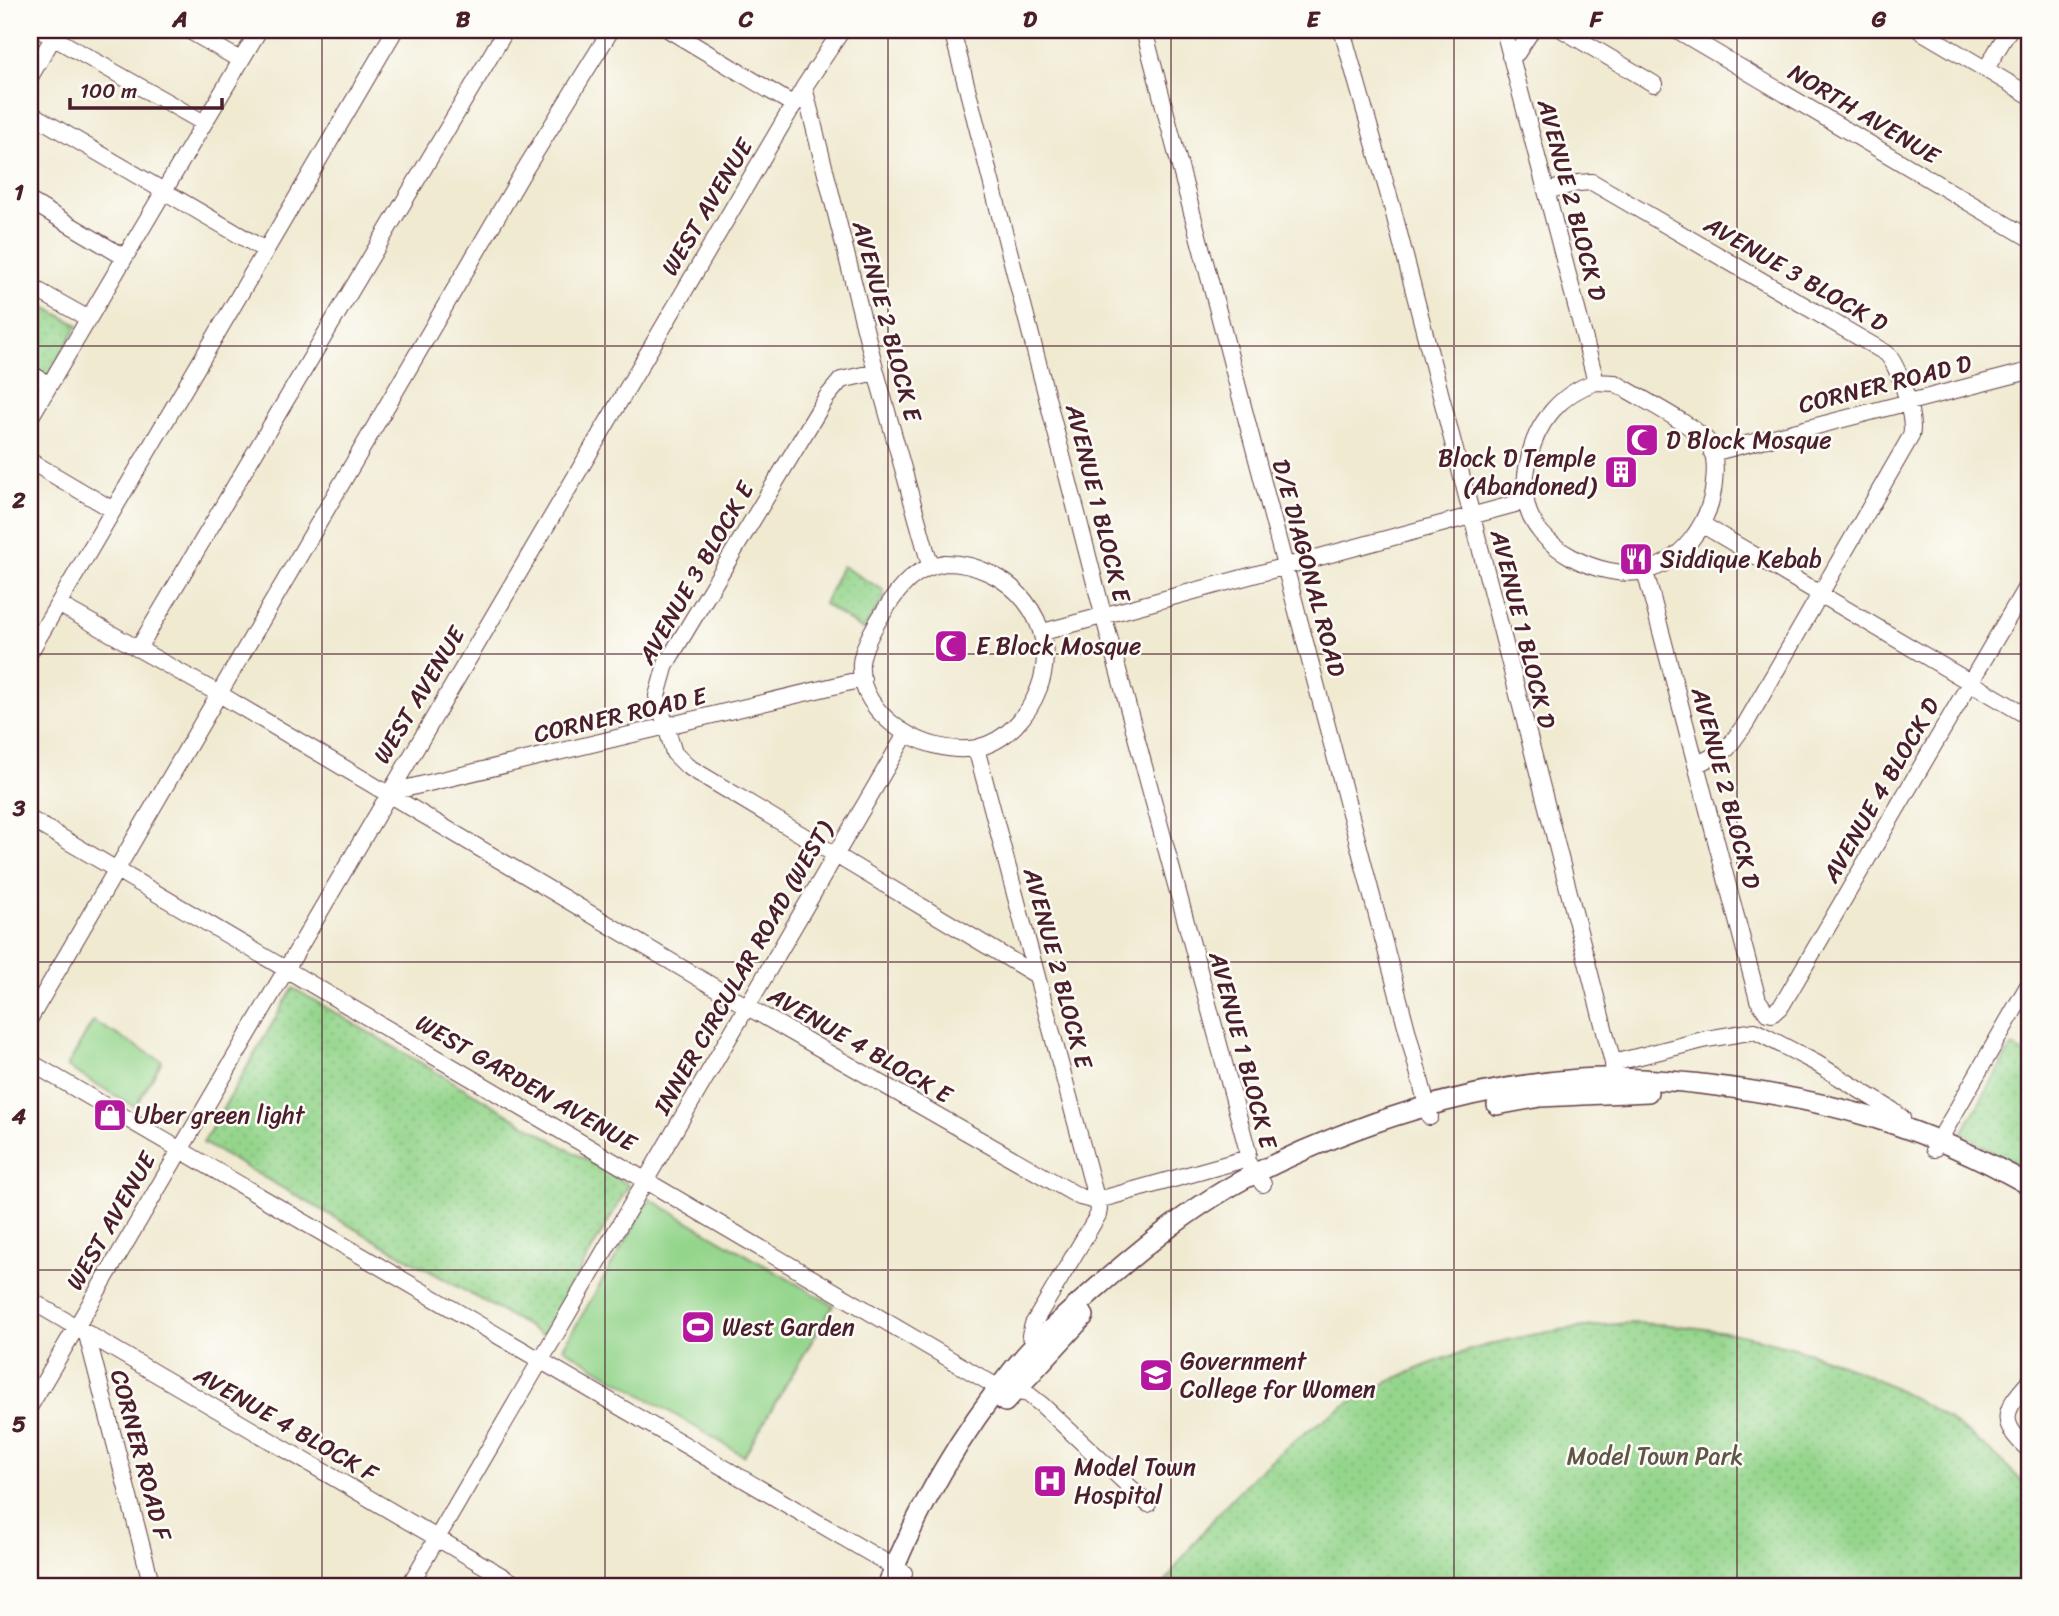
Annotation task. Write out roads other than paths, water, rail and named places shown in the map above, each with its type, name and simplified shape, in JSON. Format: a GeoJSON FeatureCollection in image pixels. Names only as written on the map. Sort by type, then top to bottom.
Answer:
{"type":"FeatureCollection","features":[{"type":"Feature","properties":{"kind":"main road"},"geometry":{"type":"LineString","coordinates":[[1614,1078],[1681,1092],[1798,1108],[1856,1122],[1936,1144],[2029,1185]]}},
{"type":"Feature","properties":{"kind":"main road"},"geometry":{"type":"LineString","coordinates":[[896,1579],[952,1458],[1005,1390],[1036,1344],[1151,1242],[1254,1172],[1362,1128],[1538,1083],[1614,1078],[1681,1082],[1801,1098],[1903,1126],[2029,1197]]}},
{"type":"Feature","properties":{"kind":"main road"},"geometry":{"type":"LineString","coordinates":[[1005,1390],[1139,1268],[1198,1224],[1254,1172]]}},
{"type":"Feature","properties":{"kind":"street"},"geometry":{"type":"LineString","coordinates":[[188,30],[240,60]]}},
{"type":"Feature","properties":{"kind":"street"},"geometry":{"type":"LineString","coordinates":[[30,418],[259,30]]}},
{"type":"Feature","properties":{"kind":"street"},"geometry":{"type":"LineString","coordinates":[[30,652],[395,30]]}},
{"type":"Feature","properties":{"kind":"street"},"geometry":{"type":"LineString","coordinates":[[138,649],[506,30]]}},
{"type":"Feature","properties":{"kind":"street"},"geometry":{"type":"LineString","coordinates":[[30,1018],[221,695],[522,174],[611,30]]}},
{"type":"Feature","properties":{"kind":"street"},"geometry":{"type":"LineString","coordinates":[[669,30],[794,105]]}},
{"type":"Feature","properties":{"kind":"street"},"geometry":{"type":"LineString","coordinates":[[804,87],[842,30]]}},
{"type":"Feature","properties":{"kind":"street","name":"AVENUE 1 BLOCK E"},"geometry":{"type":"LineString","coordinates":[[952,30],[1104,618],[1254,1172]]}},
{"type":"Feature","properties":{"kind":"street","name":"D/E DIAGONAL ROAD"},"geometry":{"type":"LineString","coordinates":[[1144,30],[1428,1112]]}},
{"type":"Feature","properties":{"kind":"street","name":"AVENUE 1 BLOCK D"},"geometry":{"type":"LineString","coordinates":[[1342,30],[1393,210],[1614,1078]]}},
{"type":"Feature","properties":{"kind":"street","name":"AVENUE 2 BLOCK D"},"geometry":{"type":"LineString","coordinates":[[1504,30],[1596,382]]}},
{"type":"Feature","properties":{"kind":"street"},"geometry":{"type":"LineString","coordinates":[[1510,56],[1517,53],[1532,30]]}},
{"type":"Feature","properties":{"kind":"street"},"geometry":{"type":"LineString","coordinates":[[1563,30],[1654,84]]}},
{"type":"Feature","properties":{"kind":"street","name":"NORTH AVENUE"},"geometry":{"type":"LineString","coordinates":[[1676,30],[2029,238]]}},
{"type":"Feature","properties":{"kind":"street"},"geometry":{"type":"LineString","coordinates":[[1919,30],[2029,94]]}},
{"type":"Feature","properties":{"kind":"street"},"geometry":{"type":"LineString","coordinates":[[1986,69],[2009,30]]}},
{"type":"Feature","properties":{"kind":"street"},"geometry":{"type":"LineString","coordinates":[[30,77],[50,32],[204,123]]}},
{"type":"Feature","properties":{"kind":"street","name":"WEST AVENUE"},"geometry":{"type":"LineString","coordinates":[[30,1406],[81,1331],[179,1148],[804,87]]}},
{"type":"Feature","properties":{"kind":"street","name":"AVENUE 2 BLOCK E"},"geometry":{"type":"LineString","coordinates":[[804,87],[876,372],[930,565]]}},
{"type":"Feature","properties":{"kind":"street"},"geometry":{"type":"LineString","coordinates":[[30,113],[265,250]]}},
{"type":"Feature","properties":{"kind":"street","name":"AVENUE 3 BLOCK D"},"geometry":{"type":"LineString","coordinates":[[1546,191],[1592,182],[1886,353],[1894,362],[1913,421],[1911,436],[1737,736],[1718,756],[1696,765]]}},
{"type":"Feature","properties":{"kind":"street"},"geometry":{"type":"LineString","coordinates":[[30,201],[124,257]]}},
{"type":"Feature","properties":{"kind":"street"},"geometry":{"type":"LineString","coordinates":[[30,286],[87,318]]}},
{"type":"Feature","properties":{"kind":"street","name":"CORNER ROAD D"},"geometry":{"type":"LineString","coordinates":[[1712,453],[2029,371]]}},
{"type":"Feature","properties":{"kind":"street","name":"AVENUE 3 BLOCK E"},"geometry":{"type":"LineString","coordinates":[[876,372],[841,380],[826,398],[666,664],[657,696],[674,753],[687,766],[1036,975]]}},
{"type":"Feature","properties":{"kind":"street"},"geometry":{"type":"LineString","coordinates":[[30,373],[48,384]]}},
{"type":"Feature","properties":{"kind":"street"},"geometry":{"type":"LineString","coordinates":[[1596,382],[1615,383],[1624,388],[1703,437],[1712,453],[1715,477],[1703,525],[1681,550],[1645,571],[1612,570],[1565,554],[1542,534],[1526,501],[1529,458],[1542,425],[1561,403],[1596,382]]}},
{"type":"Feature","properties":{"kind":"street"},"geometry":{"type":"LineString","coordinates":[[30,461],[113,510]]}},
{"type":"Feature","properties":{"kind":"street"},"geometry":{"type":"LineString","coordinates":[[1043,632],[1286,569],[1526,501]]}},
{"type":"Feature","properties":{"kind":"street"},"geometry":{"type":"LineString","coordinates":[[1703,525],[2029,716]]}},
{"type":"Feature","properties":{"kind":"street"},"geometry":{"type":"LineString","coordinates":[[961,563],[979,567],[1002,578],[1024,598],[1043,632],[1044,673],[1032,706],[1007,733],[976,748],[946,746],[906,734],[876,705],[863,679],[862,657],[879,619],[911,575],[930,565],[961,563]]}},
{"type":"Feature","properties":{"kind":"street","name":"AVENUE 2 BLOCK D"},"geometry":{"type":"LineString","coordinates":[[1645,571],[1758,1000],[1767,1013]]}},
{"type":"Feature","properties":{"kind":"street","name":"AVENUE 4 BLOCK D"},"geometry":{"type":"LineString","coordinates":[[1767,1013],[1772,1014],[1782,1004],[2029,582]]}},
{"type":"Feature","properties":{"kind":"street","name":"AVENUE 4 BLOCK E"},"geometry":{"type":"LineString","coordinates":[[58,604],[221,695],[746,1006],[1080,1197],[1097,1200]]}},
{"type":"Feature","properties":{"kind":"street","name":"CORNER ROAD E"},"geometry":{"type":"LineString","coordinates":[[387,793],[863,679]]}},
{"type":"Feature","properties":{"kind":"street","name":"INNER CIRCULAR ROAD (WEST)"},"geometry":{"type":"LineString","coordinates":[[408,1586],[906,734]]}},
{"type":"Feature","properties":{"kind":"street","name":"AVENUE 2 BLOCK E"},"geometry":{"type":"LineString","coordinates":[[976,748],[1097,1200]]}},
{"type":"Feature","properties":{"kind":"street","name":"WEST GARDEN AVENUE"},"geometry":{"type":"LineString","coordinates":[[30,820],[1005,1390],[1028,1394],[1148,1504]]}},
{"type":"Feature","properties":{"kind":"street"},"geometry":{"type":"LineString","coordinates":[[1936,1144],[2029,984]]}},
{"type":"Feature","properties":{"kind":"street"},"geometry":{"type":"LineString","coordinates":[[1760,1032],[1767,1013]]}},
{"type":"Feature","properties":{"kind":"street"},"geometry":{"type":"LineString","coordinates":[[1614,1078],[1740,1032],[1760,1032],[1892,1110],[1902,1118],[1903,1126]]}},
{"type":"Feature","properties":{"kind":"street"},"geometry":{"type":"LineString","coordinates":[[30,1062],[540,1361],[896,1579]]}},
{"type":"Feature","properties":{"kind":"street"},"geometry":{"type":"LineString","coordinates":[[1036,1344],[1030,1335],[1033,1324],[1098,1215],[1097,1200],[1254,1172]]}},
{"type":"Feature","properties":{"kind":"street","name":"AVENUE 4 BLOCK F"},"geometry":{"type":"LineString","coordinates":[[30,1300],[519,1586]]}},
{"type":"Feature","properties":{"kind":"street","name":"CORNER ROAD F"},"geometry":{"type":"LineString","coordinates":[[81,1331],[152,1586]]}},
{"type":"Feature","properties":{"kind":"street"},"geometry":{"type":"LineString","coordinates":[[2029,1382],[2010,1405],[2007,1419],[2014,1436],[2029,1451]]}},
{"type":"Feature","properties":{"kind":"place","name":"D Block Mosque"},"geometry":{"type":"Point","coordinates":[1642,440]}},
{"type":"Feature","properties":{"kind":"place","name":"Block D Temple (Abandoned)"},"geometry":{"type":"Point","coordinates":[1621,472]}},
{"type":"Feature","properties":{"kind":"place","name":"Siddique Kebab"},"geometry":{"type":"Point","coordinates":[1636,559]}},
{"type":"Feature","properties":{"kind":"place","name":"E Block Mosque"},"geometry":{"type":"Point","coordinates":[951,646]}},
{"type":"Feature","properties":{"kind":"place","name":"Uber green light"},"geometry":{"type":"Point","coordinates":[110,1115]}},
{"type":"Feature","properties":{"kind":"place","name":"West Garden"},"geometry":{"type":"Point","coordinates":[698,1327]}},
{"type":"Feature","properties":{"kind":"place","name":"Government College for Women"},"geometry":{"type":"Point","coordinates":[1156,1375]}},
{"type":"Feature","properties":{"kind":"place","name":"Model Town Hospital"},"geometry":{"type":"Point","coordinates":[1050,1481]}},
{"type":"Feature","properties":{"kind":"park label","name":"Model Town Park"},"geometry":{"type":"Point","coordinates":[1655,1456]}}]}
